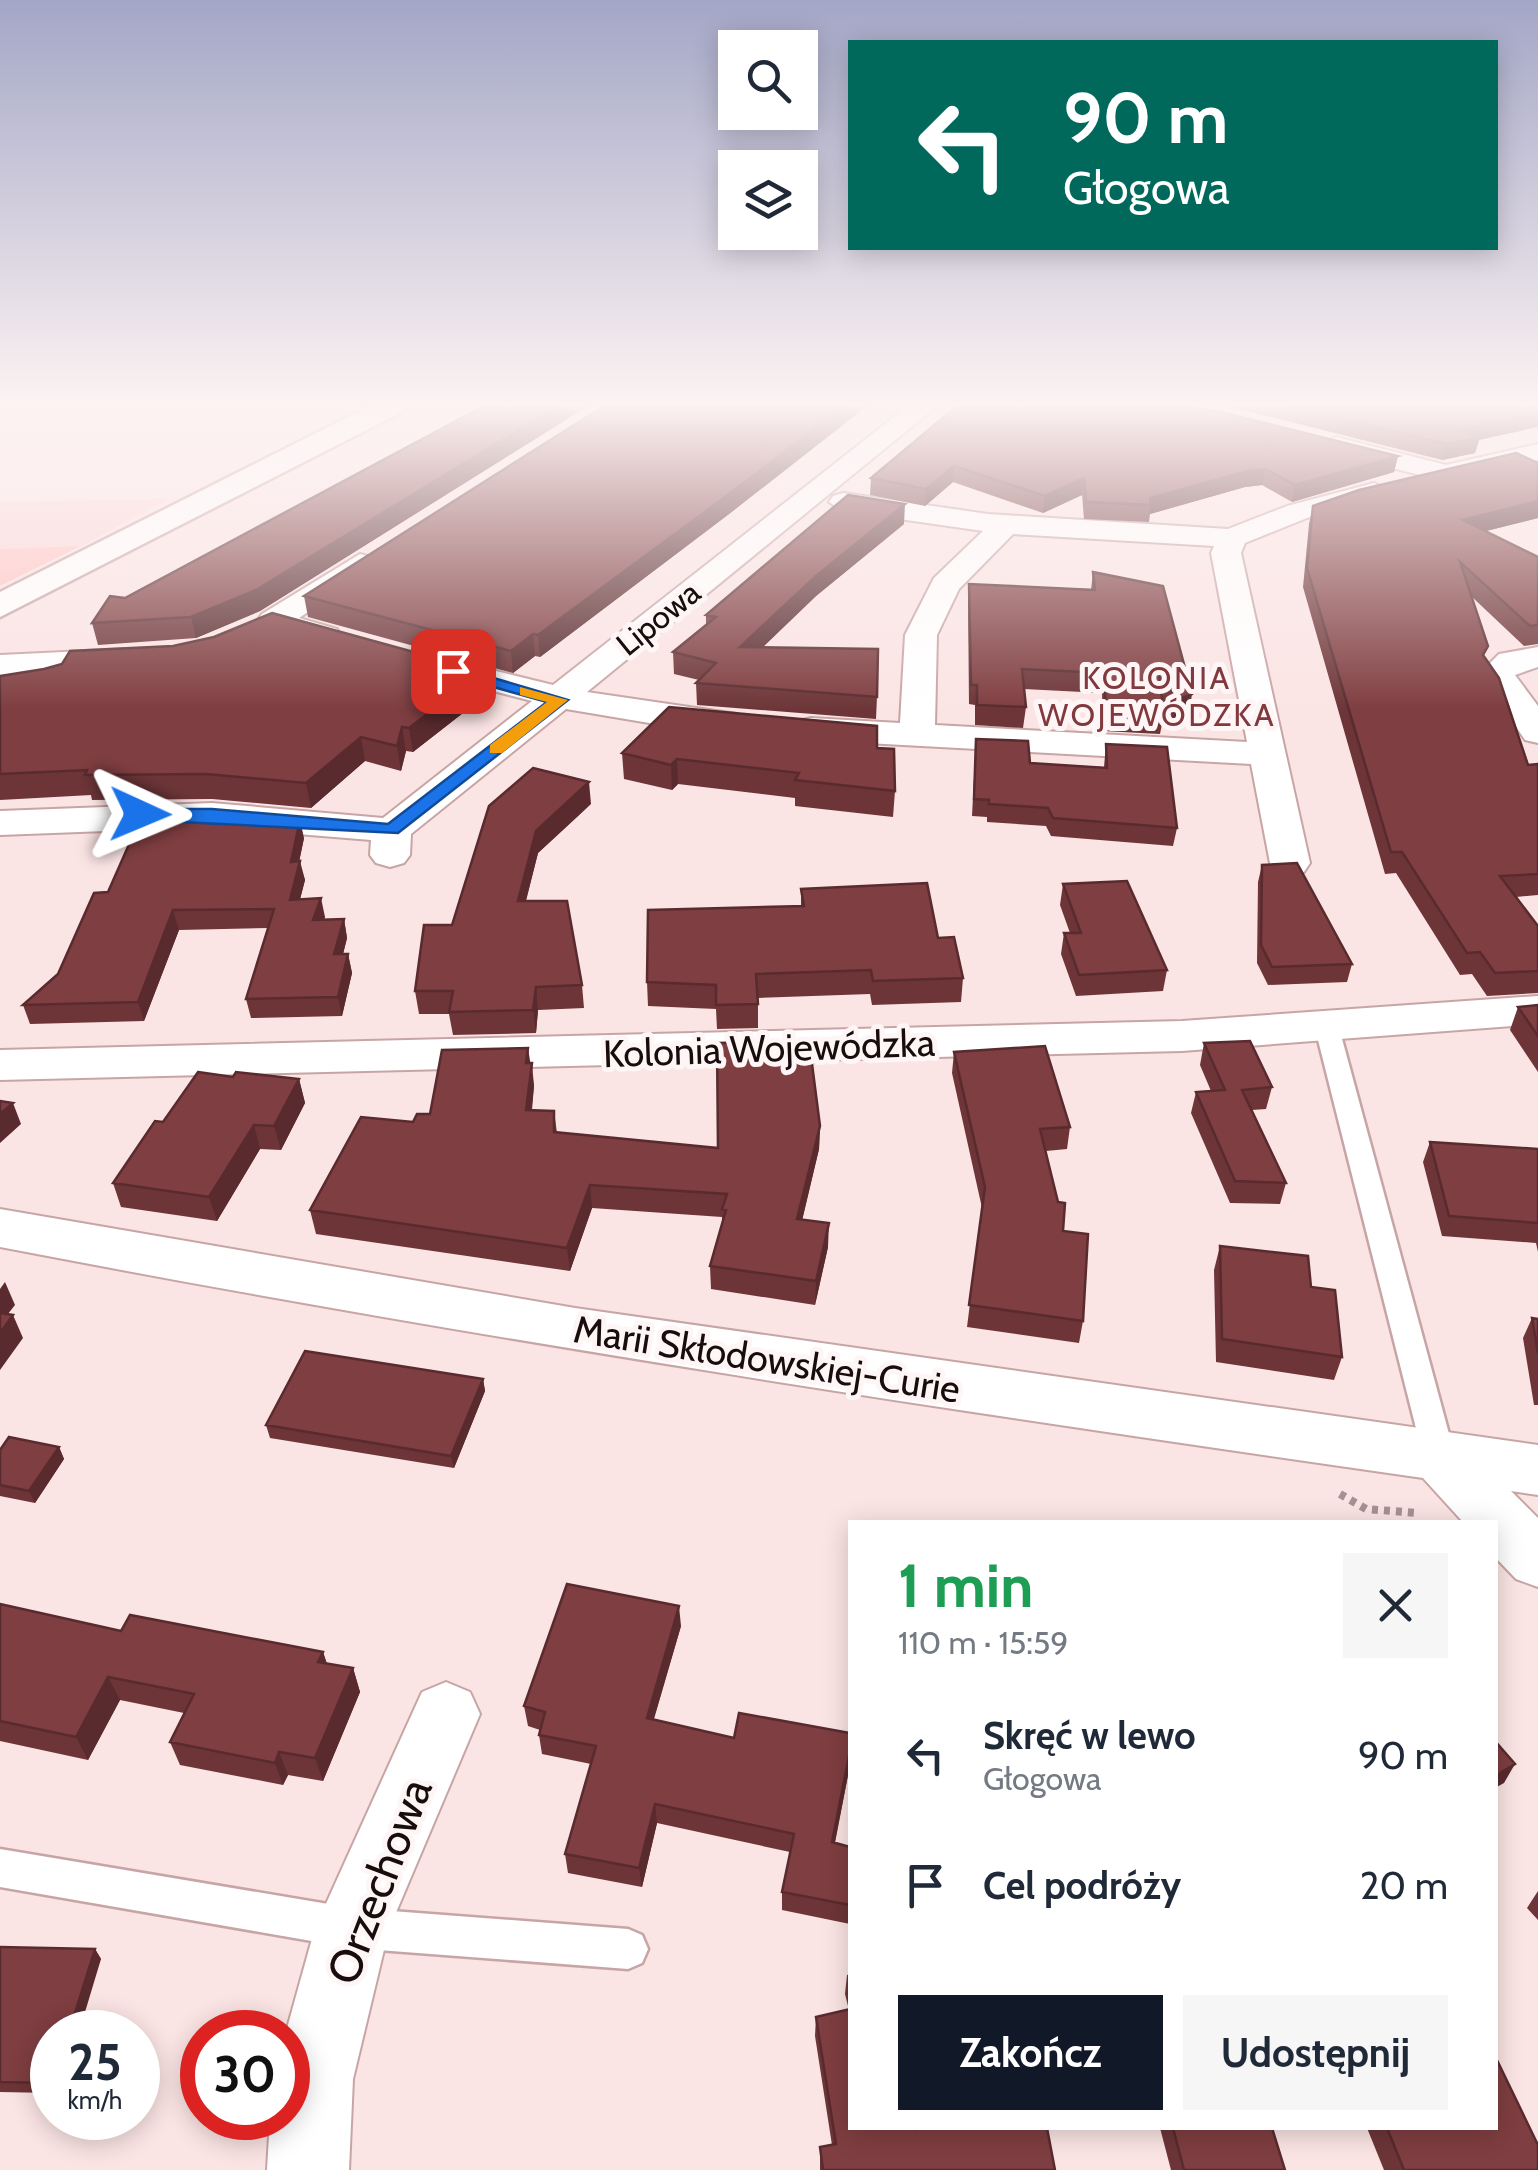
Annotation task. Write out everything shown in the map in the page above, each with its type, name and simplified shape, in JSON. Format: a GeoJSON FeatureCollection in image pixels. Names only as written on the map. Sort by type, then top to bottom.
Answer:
{"type":"FeatureCollection","features":[{"type":"Feature","properties":{"kind":"main road"},"geometry":{"type":"LineString","coordinates":[[0,606],[194,507]]}},
{"type":"Feature","properties":{"kind":"street","name":"Lipowa"},"geometry":{"type":"LineString","coordinates":[[0,823],[212,815],[391,842],[799,507]]}},
{"type":"Feature","properties":{"kind":"street"},"geometry":{"type":"LineString","coordinates":[[868,507],[931,520],[1003,528],[1232,538],[1314,507]]}},
{"type":"Feature","properties":{"kind":"street"},"geometry":{"type":"LineString","coordinates":[[916,737],[921,634],[945,586],[1003,528]]}},
{"type":"Feature","properties":{"kind":"street"},"geometry":{"type":"LineString","coordinates":[[1232,538],[1226,554],[1290,863]]}},
{"type":"Feature","properties":{"kind":"street"},"geometry":{"type":"LineString","coordinates":[[350,642],[261,627],[382,548]]}},
{"type":"Feature","properties":{"kind":"street"},"geometry":{"type":"LineString","coordinates":[[388,653],[560,700],[645,716],[916,737],[1268,754]]}},
{"type":"Feature","properties":{"kind":"street"},"geometry":{"type":"LineString","coordinates":[[0,665],[159,657]]}},
{"type":"Feature","properties":{"kind":"street"},"geometry":{"type":"LineString","coordinates":[[1538,658],[1511,661],[1497,673],[1538,732]]}},
{"type":"Feature","properties":{"kind":"street","name":"Kolonia Wojewódzka"},"geometry":{"type":"LineString","coordinates":[[0,1065],[1182,1036],[1538,1010]]}},
{"type":"Feature","properties":{"kind":"street","name":"Marii Skłodowskiej-Curie"},"geometry":{"type":"LineString","coordinates":[[0,1228],[224,1272],[570,1329],[1538,1470]]}},
{"type":"Feature","properties":{"kind":"street"},"geometry":{"type":"LineString","coordinates":[[1439,1456],[1538,1560]]}},
{"type":"Feature","properties":{"kind":"street","name":"Orzechowa"},"geometry":{"type":"LineString","coordinates":[[308,2170],[313,2079],[352,1928],[446,1714]]}},
{"type":"Feature","properties":{"kind":"lane"},"geometry":{"type":"LineString","coordinates":[[1326,1024],[1439,1456]]}},
{"type":"Feature","properties":{"kind":"lane"},"geometry":{"type":"LineString","coordinates":[[0,1868],[352,1928],[628,1950]]}},
{"type":"Feature","properties":{"kind":"shaded area"},"geometry":{"type":"Polygon","coordinates":[[[0,507],[154,507],[81,546],[0,549],[0,507]]]}},
{"type":"Feature","properties":{"kind":"shaded area"},"geometry":{"type":"Polygon","coordinates":[[[81,546],[0,586],[0,549],[81,546]]]}},
{"type":"Feature","properties":{"kind":"building"},"geometry":{"type":"Polygon","coordinates":[[[295,507],[392,507],[256,590],[191,617],[92,623],[110,596],[125,598],[295,507]]]}},
{"type":"Feature","properties":{"kind":"building"},"geometry":{"type":"Polygon","coordinates":[[[444,507],[711,507],[511,651],[304,596],[444,507]]]}},
{"type":"Feature","properties":{"kind":"building"},"geometry":{"type":"Polygon","coordinates":[[[833,507],[901,507],[816,576],[740,647],[878,649],[877,697],[696,683],[716,663],[673,652],[716,617],[706,615],[833,507]]]}},
{"type":"Feature","properties":{"kind":"building"},"geometry":{"type":"Polygon","coordinates":[[[1313,507],[1513,507],[1463,520],[1538,557],[1538,625],[1530,626],[1460,562],[1488,646],[1483,655],[1499,678],[1528,765],[1538,764],[1538,874],[1500,876],[1538,926],[1538,971],[1495,973],[1480,952],[1467,953],[1402,852],[1391,852],[1307,568],[1313,507]]]}},
{"type":"Feature","properties":{"kind":"building"},"geometry":{"type":"Polygon","coordinates":[[[1093,572],[1163,586],[1192,694],[1177,700],[1158,665],[1164,714],[1106,711],[1104,673],[1022,669],[1026,707],[977,705],[977,685],[971,685],[969,584],[1095,590],[1093,572]]]}},
{"type":"Feature","properties":{"kind":"building"},"geometry":{"type":"Polygon","coordinates":[[[272,613],[483,671],[409,728],[402,727],[397,746],[361,737],[306,783],[206,774],[85,775],[87,770],[0,774],[0,676],[62,664],[70,651],[173,646],[214,637],[272,613]]]}},
{"type":"Feature","properties":{"kind":"building"},"geometry":{"type":"Polygon","coordinates":[[[669,707],[877,726],[877,748],[894,749],[895,791],[795,780],[799,773],[677,759],[671,765],[622,753],[669,707]]]}},
{"type":"Feature","properties":{"kind":"building"},"geometry":{"type":"Polygon","coordinates":[[[976,739],[1028,741],[1030,763],[1107,768],[1106,744],[1167,747],[1177,828],[1053,818],[1048,808],[989,804],[989,800],[974,799],[976,739]]]}},
{"type":"Feature","properties":{"kind":"building"},"geometry":{"type":"Polygon","coordinates":[[[533,768],[589,782],[536,831],[518,901],[567,901],[582,985],[536,987],[533,1010],[449,1012],[453,991],[415,991],[424,925],[452,925],[489,806],[533,768]]]}},
{"type":"Feature","properties":{"kind":"building"},"geometry":{"type":"Polygon","coordinates":[[[207,812],[300,820],[291,862],[300,861],[290,900],[321,898],[313,920],[344,919],[334,954],[348,954],[338,997],[246,999],[274,909],[173,910],[138,1002],[23,1005],[58,974],[94,893],[108,892],[142,815],[207,812]]]}},
{"type":"Feature","properties":{"kind":"building"},"geometry":{"type":"Polygon","coordinates":[[[1297,863],[1352,964],[1272,967],[1261,945],[1262,865],[1297,863]]]}},
{"type":"Feature","properties":{"kind":"building"},"geometry":{"type":"Polygon","coordinates":[[[1127,881],[1167,970],[1079,975],[1064,933],[1081,933],[1063,884],[1127,881]]]}},
{"type":"Feature","properties":{"kind":"building"},"geometry":{"type":"Polygon","coordinates":[[[927,883],[938,938],[954,937],[963,978],[873,981],[871,970],[756,974],[758,1004],[716,1005],[716,985],[647,982],[648,910],[804,906],[801,889],[927,883]]]}},
{"type":"Feature","properties":{"kind":"building"},"geometry":{"type":"Polygon","coordinates":[[[1538,1005],[1538,1036],[1518,1007],[1538,1005]]]}},
{"type":"Feature","properties":{"kind":"building"},"geometry":{"type":"Polygon","coordinates":[[[1250,1041],[1272,1087],[1242,1090],[1286,1183],[1235,1181],[1196,1092],[1225,1090],[1204,1043],[1250,1041]]]}},
{"type":"Feature","properties":{"kind":"building"},"geometry":{"type":"Polygon","coordinates":[[[761,1042],[762,1058],[811,1056],[820,1126],[797,1219],[829,1223],[816,1281],[710,1266],[727,1194],[590,1185],[567,1248],[310,1210],[361,1117],[413,1122],[417,1114],[430,1114],[442,1050],[528,1048],[526,1063],[532,1063],[526,1110],[554,1111],[554,1132],[718,1148],[717,1043],[761,1042]]]}},
{"type":"Feature","properties":{"kind":"building"},"geometry":{"type":"Polygon","coordinates":[[[1045,1046],[1070,1127],[1040,1129],[1058,1202],[1065,1203],[1063,1231],[1088,1234],[1083,1321],[969,1305],[985,1187],[954,1052],[1045,1046]]]}},
{"type":"Feature","properties":{"kind":"building"},"geometry":{"type":"Polygon","coordinates":[[[198,1072],[299,1079],[274,1126],[254,1125],[209,1197],[113,1183],[155,1121],[163,1122],[198,1072]]]}},
{"type":"Feature","properties":{"kind":"building"},"geometry":{"type":"Polygon","coordinates":[[[0,1101],[13,1103],[0,1114],[0,1101]]]}},
{"type":"Feature","properties":{"kind":"building"},"geometry":{"type":"Polygon","coordinates":[[[1430,1142],[1538,1149],[1538,1223],[1449,1216],[1430,1142]]]}},
{"type":"Feature","properties":{"kind":"building"},"geometry":{"type":"Polygon","coordinates":[[[1220,1246],[1308,1256],[1311,1287],[1335,1290],[1342,1357],[1222,1339],[1220,1246]]]}},
{"type":"Feature","properties":{"kind":"building"},"geometry":{"type":"Polygon","coordinates":[[[0,1313],[13,1315],[0,1333],[0,1313]]]}},
{"type":"Feature","properties":{"kind":"building"},"geometry":{"type":"Polygon","coordinates":[[[1532,1318],[1538,1319],[1538,1353],[1532,1318]]]}},
{"type":"Feature","properties":{"kind":"building"},"geometry":{"type":"Polygon","coordinates":[[[305,1351],[483,1379],[451,1456],[266,1425],[305,1351]]]}},
{"type":"Feature","properties":{"kind":"building"},"geometry":{"type":"Polygon","coordinates":[[[9,1437],[59,1447],[29,1491],[0,1485],[0,1450],[9,1437]]]}},
{"type":"Feature","properties":{"kind":"building"},"geometry":{"type":"Polygon","coordinates":[[[567,1584],[679,1606],[647,1718],[734,1738],[739,1713],[848,1733],[848,1761],[832,1842],[848,1846],[848,1905],[782,1892],[794,1834],[655,1804],[639,1868],[565,1854],[596,1746],[539,1735],[545,1712],[524,1706],[567,1584]]]}},
{"type":"Feature","properties":{"kind":"building"},"geometry":{"type":"Polygon","coordinates":[[[0,1604],[121,1631],[130,1615],[323,1652],[318,1662],[353,1668],[315,1758],[279,1752],[275,1763],[170,1742],[194,1694],[108,1677],[76,1737],[0,1721],[0,1604]]]}},
{"type":"Feature","properties":{"kind":"building"},"geometry":{"type":"Polygon","coordinates":[[[1498,1744],[1515,1764],[1498,1774],[1498,1744]]]}},
{"type":"Feature","properties":{"kind":"building"},"geometry":{"type":"Polygon","coordinates":[[[0,1947],[95,1949],[76,2010],[30,2010],[30,2083],[0,2082],[0,1947]]]}},
{"type":"Feature","properties":{"kind":"building"},"geometry":{"type":"Polygon","coordinates":[[[848,2009],[848,2130],[1047,2130],[1055,2170],[823,2170],[820,2147],[836,2144],[816,2017],[848,2009]]]}},
{"type":"Feature","properties":{"kind":"building"},"geometry":{"type":"Polygon","coordinates":[[[1498,2062],[1538,2145],[1538,2170],[1404,2170],[1388,2130],[1498,2130],[1498,2062]]]}},
{"type":"Feature","properties":{"kind":"building"},"geometry":{"type":"Polygon","coordinates":[[[1174,2130],[1273,2130],[1285,2170],[1184,2170],[1174,2130]]]}},
{"type":"Feature","properties":{"kind":"slow traffic"},"geometry":{"type":"LineString","coordinates":[[496,749],[560,700],[526,691]]}},
{"type":"Feature","properties":{"kind":"district","name":"KOLONIA WOJEWÓDZKA"},"geometry":{"type":"Point","coordinates":[1157,696]}},
{"type":"Feature","properties":{"kind":"route"},"geometry":{"type":"LineString","coordinates":[[140,814],[212,815],[392,830],[560,700],[453,671]]}}]}
